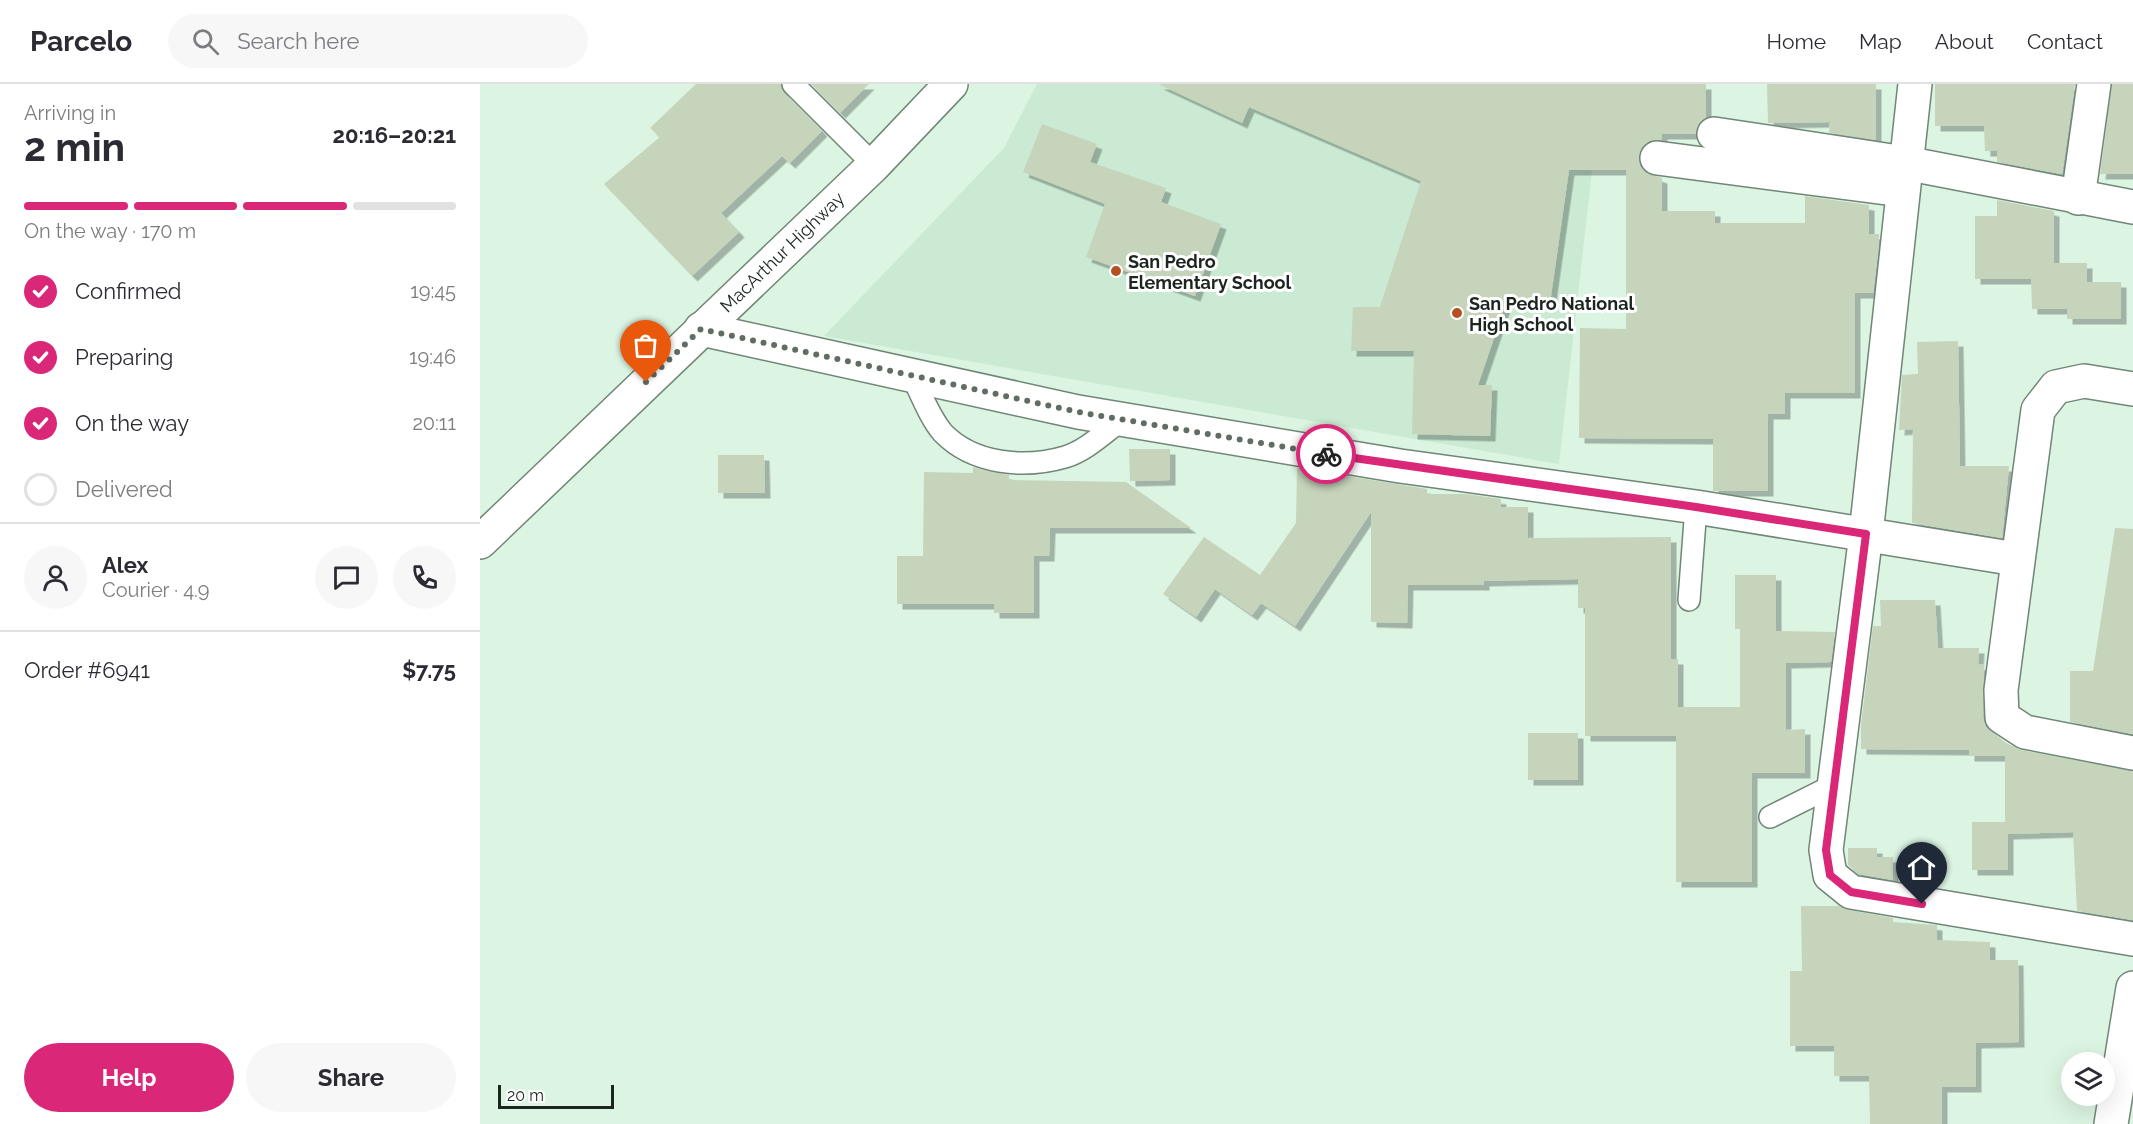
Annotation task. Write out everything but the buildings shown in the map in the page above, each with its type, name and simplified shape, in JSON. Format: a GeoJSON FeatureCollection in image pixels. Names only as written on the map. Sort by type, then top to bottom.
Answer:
{"type":"FeatureCollection","features":[{"type":"Feature","properties":{"kind":"main road","name":"MacArthur Highway"},"geometry":{"type":"LineString","coordinates":[[480,542],[874,165],[951,84]]}},
{"type":"Feature","properties":{"kind":"main road"},"geometry":{"type":"LineString","coordinates":[[1915,84],[1866,534],[1826,850],[1830,875],[1851,892],[2133,939]]}},
{"type":"Feature","properties":{"kind":"main road"},"geometry":{"type":"LineString","coordinates":[[2078,198],[2094,84]]}},
{"type":"Feature","properties":{"kind":"main road"},"geometry":{"type":"LineString","coordinates":[[1714,134],[1904,176]]}},
{"type":"Feature","properties":{"kind":"main road"},"geometry":{"type":"LineString","coordinates":[[1657,158],[1904,176],[2133,207]]}},
{"type":"Feature","properties":{"kind":"main road"},"geometry":{"type":"LineString","coordinates":[[701,329],[912,376],[1123,419],[1400,466],[1696,507],[2016,560]]}},
{"type":"Feature","properties":{"kind":"main road"},"geometry":{"type":"LineString","coordinates":[[2133,389],[2084,381],[2056,387],[2038,410],[2016,560],[2001,690],[2002,717],[2025,732],[2133,753]]}},
{"type":"Feature","properties":{"kind":"main road"},"geometry":{"type":"LineString","coordinates":[[2111,1124],[2133,988]]}},
{"type":"Feature","properties":{"kind":"lane"},"geometry":{"type":"LineString","coordinates":[[793,84],[874,165]]}},
{"type":"Feature","properties":{"kind":"lane"},"geometry":{"type":"LineString","coordinates":[[912,376],[942,431],[959,447],[988,459],[1025,463],[1065,457],[1089,444],[1123,419]]}},
{"type":"Feature","properties":{"kind":"lane"},"geometry":{"type":"LineString","coordinates":[[1689,600],[1696,507]]}},
{"type":"Feature","properties":{"kind":"lane"},"geometry":{"type":"LineString","coordinates":[[1770,817],[1834,785]]}},
{"type":"Feature","properties":{"kind":"shaded area","name":"San Pedro Elementary School"},"geometry":{"type":"Polygon","coordinates":[[[1037,84],[1608,84],[1597,126],[1559,464],[824,336],[1004,148],[1037,84]]]}},
{"type":"Feature","properties":{"kind":"way so far"},"geometry":{"type":"LineString","coordinates":[[646,382],[701,329],[1078,412],[1326,454]]}},
{"type":"Feature","properties":{"kind":"place","name":"San Pedro Elementary School"},"geometry":{"type":"Point","coordinates":[1116,271]}},
{"type":"Feature","properties":{"kind":"place","name":"San Pedro National High School"},"geometry":{"type":"Point","coordinates":[1457,313]}},
{"type":"Feature","properties":{"kind":"route"},"geometry":{"type":"LineString","coordinates":[[1326,454],[1866,534],[1826,850],[1830,875],[1851,892],[1922,904]]}}]}
